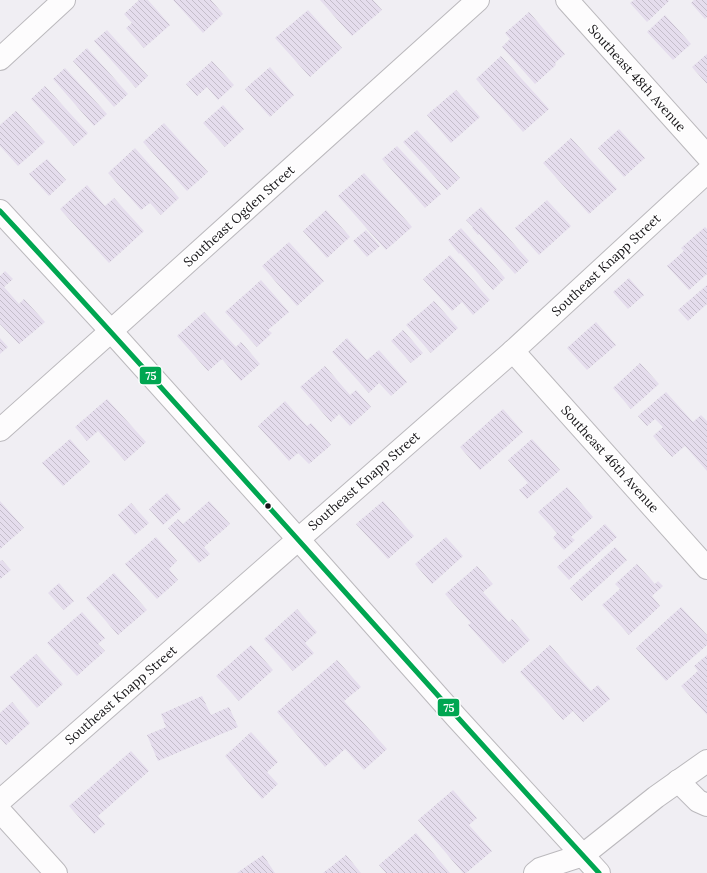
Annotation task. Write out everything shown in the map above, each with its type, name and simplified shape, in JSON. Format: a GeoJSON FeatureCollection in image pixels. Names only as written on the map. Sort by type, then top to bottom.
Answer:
{"type":"FeatureCollection","features":[{"type":"Feature","properties":{"kind":"street"},"geometry":{"type":"LineString","coordinates":[[0,59],[64,0]]}},
{"type":"Feature","properties":{"kind":"street","name":"Southeast Ogden Street"},"geometry":{"type":"LineString","coordinates":[[0,430],[478,0]]}},
{"type":"Feature","properties":{"kind":"street","name":"Southeast 48th Avenue"},"geometry":{"type":"LineString","coordinates":[[567,0],[707,156]]}},
{"type":"Feature","properties":{"kind":"street","name":"Southeast Knapp Street"},"geometry":{"type":"LineString","coordinates":[[0,801],[513,351],[707,172]]}},
{"type":"Feature","properties":{"kind":"street"},"geometry":{"type":"LineString","coordinates":[[0,211],[111,331],[456,717],[578,864],[599,873]]}},
{"type":"Feature","properties":{"kind":"street","name":"Southeast 46th Avenue"},"geometry":{"type":"LineString","coordinates":[[513,351],[707,568]]}},
{"type":"Feature","properties":{"kind":"street"},"geometry":{"type":"LineString","coordinates":[[535,873],[540,869],[578,864],[656,797],[707,761]]}},
{"type":"Feature","properties":{"kind":"street"},"geometry":{"type":"LineString","coordinates":[[678,781],[698,801],[707,805]]}},
{"type":"Feature","properties":{"kind":"street"},"geometry":{"type":"LineString","coordinates":[[0,811],[56,873]]}},
{"type":"Feature","properties":{"kind":"building"},"geometry":{"type":"Polygon","coordinates":[[[139,0],[148,0],[170,25],[144,48],[126,28],[132,23],[124,14],[139,0]]]}},
{"type":"Feature","properties":{"kind":"building"},"geometry":{"type":"Polygon","coordinates":[[[173,0],[211,0],[223,14],[203,33],[173,0]]]}},
{"type":"Feature","properties":{"kind":"building"},"geometry":{"type":"Polygon","coordinates":[[[320,0],[373,0],[382,10],[352,36],[320,0]]]}},
{"type":"Feature","properties":{"kind":"building"},"geometry":{"type":"Polygon","coordinates":[[[634,0],[669,1],[647,22],[630,3],[634,0]]]}},
{"type":"Feature","properties":{"kind":"building"},"geometry":{"type":"Polygon","coordinates":[[[694,0],[707,0],[707,17],[705,19],[691,3],[694,0]]]}},
{"type":"Feature","properties":{"kind":"building"},"geometry":{"type":"Polygon","coordinates":[[[308,10],[342,48],[310,77],[275,38],[308,10]]]}},
{"type":"Feature","properties":{"kind":"building"},"geometry":{"type":"Polygon","coordinates":[[[529,12],[565,54],[555,63],[556,65],[535,84],[502,47],[510,39],[505,33],[529,12]]]}},
{"type":"Feature","properties":{"kind":"building"},"geometry":{"type":"Polygon","coordinates":[[[665,15],[691,44],[673,60],[647,32],[665,15]]]}},
{"type":"Feature","properties":{"kind":"building"},"geometry":{"type":"Polygon","coordinates":[[[107,30],[148,76],[136,88],[94,41],[107,30]]]}},
{"type":"Feature","properties":{"kind":"building"},"geometry":{"type":"Polygon","coordinates":[[[87,48],[128,94],[114,107],[73,61],[87,48]]]}},
{"type":"Feature","properties":{"kind":"building"},"geometry":{"type":"Polygon","coordinates":[[[707,54],[707,84],[692,67],[707,54]]]}},
{"type":"Feature","properties":{"kind":"building"},"geometry":{"type":"Polygon","coordinates":[[[501,56],[549,109],[523,132],[476,79],[501,56]]]}},
{"type":"Feature","properties":{"kind":"building"},"geometry":{"type":"Polygon","coordinates":[[[212,61],[234,85],[218,100],[207,87],[197,96],[186,84],[212,61]]]}},
{"type":"Feature","properties":{"kind":"building"},"geometry":{"type":"Polygon","coordinates":[[[270,67],[294,95],[270,117],[245,89],[270,67]]]}},
{"type":"Feature","properties":{"kind":"building"},"geometry":{"type":"Polygon","coordinates":[[[65,68],[107,114],[94,126],[53,79],[65,68]]]}},
{"type":"Feature","properties":{"kind":"building"},"geometry":{"type":"Polygon","coordinates":[[[45,86],[88,133],[74,146],[31,99],[45,86]]]}},
{"type":"Feature","properties":{"kind":"building"},"geometry":{"type":"Polygon","coordinates":[[[456,90],[480,117],[451,143],[427,115],[456,90]]]}},
{"type":"Feature","properties":{"kind":"building"},"geometry":{"type":"Polygon","coordinates":[[[223,105],[244,129],[225,147],[203,123],[223,105]]]}},
{"type":"Feature","properties":{"kind":"building"},"geometry":{"type":"Polygon","coordinates":[[[16,111],[45,142],[18,166],[0,146],[0,125],[16,111]]]}},
{"type":"Feature","properties":{"kind":"building"},"geometry":{"type":"Polygon","coordinates":[[[164,123],[208,172],[187,191],[143,142],[164,123]]]}},
{"type":"Feature","properties":{"kind":"building"},"geometry":{"type":"Polygon","coordinates":[[[619,129],[645,158],[624,177],[598,148],[619,129]]]}},
{"type":"Feature","properties":{"kind":"building"},"geometry":{"type":"Polygon","coordinates":[[[417,130],[460,178],[447,190],[403,142],[417,130]]]}},
{"type":"Feature","properties":{"kind":"building"},"geometry":{"type":"Polygon","coordinates":[[[571,138],[617,189],[589,214],[543,163],[571,138]]]}},
{"type":"Feature","properties":{"kind":"building"},"geometry":{"type":"Polygon","coordinates":[[[397,146],[441,194],[425,208],[382,159],[397,146]]]}},
{"type":"Feature","properties":{"kind":"building"},"geometry":{"type":"Polygon","coordinates":[[[135,148],[179,198],[161,215],[150,203],[141,210],[108,173],[135,148]]]}},
{"type":"Feature","properties":{"kind":"building"},"geometry":{"type":"Polygon","coordinates":[[[47,159],[66,180],[49,196],[29,174],[47,159]]]}},
{"type":"Feature","properties":{"kind":"building"},"geometry":{"type":"Polygon","coordinates":[[[364,173],[412,227],[386,250],[338,196],[364,173]]]}},
{"type":"Feature","properties":{"kind":"building"},"geometry":{"type":"Polygon","coordinates":[[[87,185],[105,206],[114,198],[144,231],[109,263],[60,209],[87,185]]]}},
{"type":"Feature","properties":{"kind":"building"},"geometry":{"type":"Polygon","coordinates":[[[547,200],[571,226],[539,255],[515,228],[547,200]]]}},
{"type":"Feature","properties":{"kind":"building"},"geometry":{"type":"Polygon","coordinates":[[[481,207],[529,261],[515,274],[466,220],[481,207]]]}},
{"type":"Feature","properties":{"kind":"building"},"geometry":{"type":"Polygon","coordinates":[[[326,210],[350,237],[327,258],[303,231],[326,210]]]}},
{"type":"Feature","properties":{"kind":"building"},"geometry":{"type":"Polygon","coordinates":[[[705,227],[707,229],[707,274],[689,290],[667,266],[684,251],[681,248],[705,227]]]}},
{"type":"Feature","properties":{"kind":"building"},"geometry":{"type":"Polygon","coordinates":[[[461,228],[505,278],[493,290],[448,240],[461,228]]]}},
{"type":"Feature","properties":{"kind":"building"},"geometry":{"type":"Polygon","coordinates":[[[366,230],[380,246],[367,257],[353,241],[366,230]]]}},
{"type":"Feature","properties":{"kind":"building"},"geometry":{"type":"Polygon","coordinates":[[[289,242],[324,281],[297,306],[262,266],[289,242]]]}},
{"type":"Feature","properties":{"kind":"building"},"geometry":{"type":"Polygon","coordinates":[[[450,255],[490,300],[473,315],[462,302],[452,311],[423,279],[450,255]]]}},
{"type":"Feature","properties":{"kind":"building"},"geometry":{"type":"Polygon","coordinates":[[[5,271],[13,279],[4,287],[19,304],[24,299],[45,322],[19,344],[0,324],[0,276],[5,271]]]}},
{"type":"Feature","properties":{"kind":"building"},"geometry":{"type":"Polygon","coordinates":[[[629,278],[644,295],[628,309],[613,292],[629,278]]]}},
{"type":"Feature","properties":{"kind":"building"},"geometry":{"type":"Polygon","coordinates":[[[261,280],[289,312],[268,330],[272,333],[257,347],[225,312],[261,280]]]}},
{"type":"Feature","properties":{"kind":"building"},"geometry":{"type":"Polygon","coordinates":[[[707,285],[707,304],[688,321],[678,310],[707,285]]]}},
{"type":"Feature","properties":{"kind":"building"},"geometry":{"type":"Polygon","coordinates":[[[434,301],[458,328],[431,353],[406,325],[434,301]]]}},
{"type":"Feature","properties":{"kind":"building"},"geometry":{"type":"Polygon","coordinates":[[[204,312],[236,347],[241,342],[260,364],[241,381],[222,359],[208,371],[177,336],[204,312]]]}},
{"type":"Feature","properties":{"kind":"building"},"geometry":{"type":"Polygon","coordinates":[[[596,322],[616,345],[587,370],[567,348],[596,322]]]}},
{"type":"Feature","properties":{"kind":"building"},"geometry":{"type":"Polygon","coordinates":[[[403,330],[423,353],[411,363],[391,341],[403,330]]]}},
{"type":"Feature","properties":{"kind":"building"},"geometry":{"type":"Polygon","coordinates":[[[0,338],[8,347],[0,354],[0,338]]]}},
{"type":"Feature","properties":{"kind":"building"},"geometry":{"type":"Polygon","coordinates":[[[347,338],[367,360],[379,350],[407,382],[391,396],[379,383],[369,393],[332,352],[347,338]]]}},
{"type":"Feature","properties":{"kind":"building"},"geometry":{"type":"Polygon","coordinates":[[[640,363],[659,384],[631,409],[613,388],[640,363]]]}},
{"type":"Feature","properties":{"kind":"building"},"geometry":{"type":"Polygon","coordinates":[[[325,366],[350,395],[356,390],[371,407],[350,426],[339,414],[331,422],[300,387],[325,366]]]}},
{"type":"Feature","properties":{"kind":"building"},"geometry":{"type":"Polygon","coordinates":[[[666,392],[693,422],[701,415],[707,421],[707,471],[685,446],[672,457],[653,436],[663,427],[655,419],[647,426],[638,416],[666,392]]]}},
{"type":"Feature","properties":{"kind":"building"},"geometry":{"type":"Polygon","coordinates":[[[107,399],[146,442],[125,461],[98,431],[87,441],[75,427],[107,399]]]}},
{"type":"Feature","properties":{"kind":"building"},"geometry":{"type":"Polygon","coordinates":[[[285,401],[307,426],[311,423],[331,445],[309,464],[298,453],[289,461],[258,426],[285,401]]]}},
{"type":"Feature","properties":{"kind":"building"},"geometry":{"type":"Polygon","coordinates":[[[503,409],[523,432],[480,470],[460,447],[503,409]]]}},
{"type":"Feature","properties":{"kind":"building"},"geometry":{"type":"Polygon","coordinates":[[[70,439],[90,462],[63,486],[42,463],[70,439]]]}},
{"type":"Feature","properties":{"kind":"building"},"geometry":{"type":"Polygon","coordinates":[[[532,439],[560,470],[527,499],[519,490],[528,483],[508,460],[532,439]]]}},
{"type":"Feature","properties":{"kind":"building"},"geometry":{"type":"Polygon","coordinates":[[[567,487],[593,517],[571,537],[575,540],[564,550],[553,538],[557,533],[538,512],[567,487]]]}},
{"type":"Feature","properties":{"kind":"building"},"geometry":{"type":"Polygon","coordinates":[[[167,493],[181,509],[163,525],[149,509],[167,493]]]}},
{"type":"Feature","properties":{"kind":"building"},"geometry":{"type":"Polygon","coordinates":[[[0,501],[24,528],[0,549],[0,501]]]}},
{"type":"Feature","properties":{"kind":"building"},"geometry":{"type":"Polygon","coordinates":[[[209,501],[230,524],[204,547],[210,554],[199,563],[168,528],[178,519],[183,524],[209,501]]]}},
{"type":"Feature","properties":{"kind":"building"},"geometry":{"type":"Polygon","coordinates":[[[383,501],[414,536],[388,559],[356,524],[383,501]]]}},
{"type":"Feature","properties":{"kind":"building"},"geometry":{"type":"Polygon","coordinates":[[[131,503],[149,523],[135,535],[118,515],[131,503]]]}},
{"type":"Feature","properties":{"kind":"building"},"geometry":{"type":"Polygon","coordinates":[[[605,524],[617,537],[569,580],[557,567],[605,524]]]}},
{"type":"Feature","properties":{"kind":"building"},"geometry":{"type":"Polygon","coordinates":[[[156,537],[177,561],[169,569],[178,580],[157,599],[125,564],[156,537]]]}},
{"type":"Feature","properties":{"kind":"building"},"geometry":{"type":"Polygon","coordinates":[[[446,537],[463,556],[432,584],[415,564],[446,537]]]}},
{"type":"Feature","properties":{"kind":"building"},"geometry":{"type":"Polygon","coordinates":[[[615,547],[627,560],[582,601],[570,588],[615,547]]]}},
{"type":"Feature","properties":{"kind":"building"},"geometry":{"type":"Polygon","coordinates":[[[2,560],[11,570],[0,579],[0,561],[2,560]]]}},
{"type":"Feature","properties":{"kind":"building"},"geometry":{"type":"Polygon","coordinates":[[[637,564],[655,584],[658,581],[663,586],[652,596],[660,606],[629,635],[602,605],[620,589],[615,584],[637,564]]]}},
{"type":"Feature","properties":{"kind":"building"},"geometry":{"type":"Polygon","coordinates":[[[477,566],[493,584],[483,592],[509,622],[512,619],[530,640],[503,664],[468,625],[471,623],[445,594],[477,566]]]}},
{"type":"Feature","properties":{"kind":"building"},"geometry":{"type":"Polygon","coordinates":[[[114,573],[147,610],[118,635],[86,598],[114,573]]]}},
{"type":"Feature","properties":{"kind":"building"},"geometry":{"type":"Polygon","coordinates":[[[59,583],[74,601],[64,610],[48,593],[59,583]]]}},
{"type":"Feature","properties":{"kind":"building"},"geometry":{"type":"Polygon","coordinates":[[[681,607],[707,635],[707,645],[666,681],[636,648],[681,607]]]}},
{"type":"Feature","properties":{"kind":"building"},"geometry":{"type":"Polygon","coordinates":[[[297,609],[317,632],[305,643],[314,653],[293,671],[264,639],[297,609]]]}},
{"type":"Feature","properties":{"kind":"building"},"geometry":{"type":"Polygon","coordinates":[[[82,612],[105,638],[98,644],[105,651],[77,676],[47,643],[82,612]]]}},
{"type":"Feature","properties":{"kind":"building"},"geometry":{"type":"Polygon","coordinates":[[[251,645],[273,670],[239,701],[216,676],[251,645]]]}},
{"type":"Feature","properties":{"kind":"building"},"geometry":{"type":"Polygon","coordinates":[[[550,645],[591,691],[598,685],[610,699],[583,722],[573,711],[563,720],[520,672],[550,645]]]}},
{"type":"Feature","properties":{"kind":"building"},"geometry":{"type":"Polygon","coordinates":[[[36,654],[63,684],[37,708],[10,677],[36,654]]]}},
{"type":"Feature","properties":{"kind":"building"},"geometry":{"type":"Polygon","coordinates":[[[707,655],[707,715],[681,686],[698,671],[694,666],[707,655]]]}},
{"type":"Feature","properties":{"kind":"building"},"geometry":{"type":"Polygon","coordinates":[[[337,660],[361,687],[344,701],[387,749],[364,770],[345,749],[325,767],[277,712],[337,660]]]}},
{"type":"Feature","properties":{"kind":"building"},"geometry":{"type":"Polygon","coordinates":[[[202,696],[211,715],[229,707],[238,727],[158,761],[147,735],[166,727],[161,714],[202,696]]]}},
{"type":"Feature","properties":{"kind":"building"},"geometry":{"type":"Polygon","coordinates":[[[12,702],[30,723],[6,745],[0,738],[0,713],[12,702]]]}},
{"type":"Feature","properties":{"kind":"building"},"geometry":{"type":"Polygon","coordinates":[[[251,732],[278,762],[267,772],[278,784],[262,799],[225,756],[251,732]]]}},
{"type":"Feature","properties":{"kind":"building"},"geometry":{"type":"Polygon","coordinates":[[[131,751],[149,771],[98,816],[105,824],[94,834],[69,806],[131,751]]]}},
{"type":"Feature","properties":{"kind":"building"},"geometry":{"type":"Polygon","coordinates":[[[453,790],[477,818],[469,825],[492,851],[466,873],[463,873],[418,820],[453,790]]]}},
{"type":"Feature","properties":{"kind":"building"},"geometry":{"type":"Polygon","coordinates":[[[416,833],[450,873],[386,873],[379,865],[416,833]]]}},
{"type":"Feature","properties":{"kind":"building"},"geometry":{"type":"Polygon","coordinates":[[[263,855],[275,873],[237,873],[263,855]]]}},
{"type":"Feature","properties":{"kind":"building"},"geometry":{"type":"Polygon","coordinates":[[[346,855],[361,873],[323,873],[346,855]]]}},
{"type":"Feature","properties":{"kind":"transit line","name":"75"},"geometry":{"type":"LineString","coordinates":[[0,211],[151,376],[599,873]]}}]}
